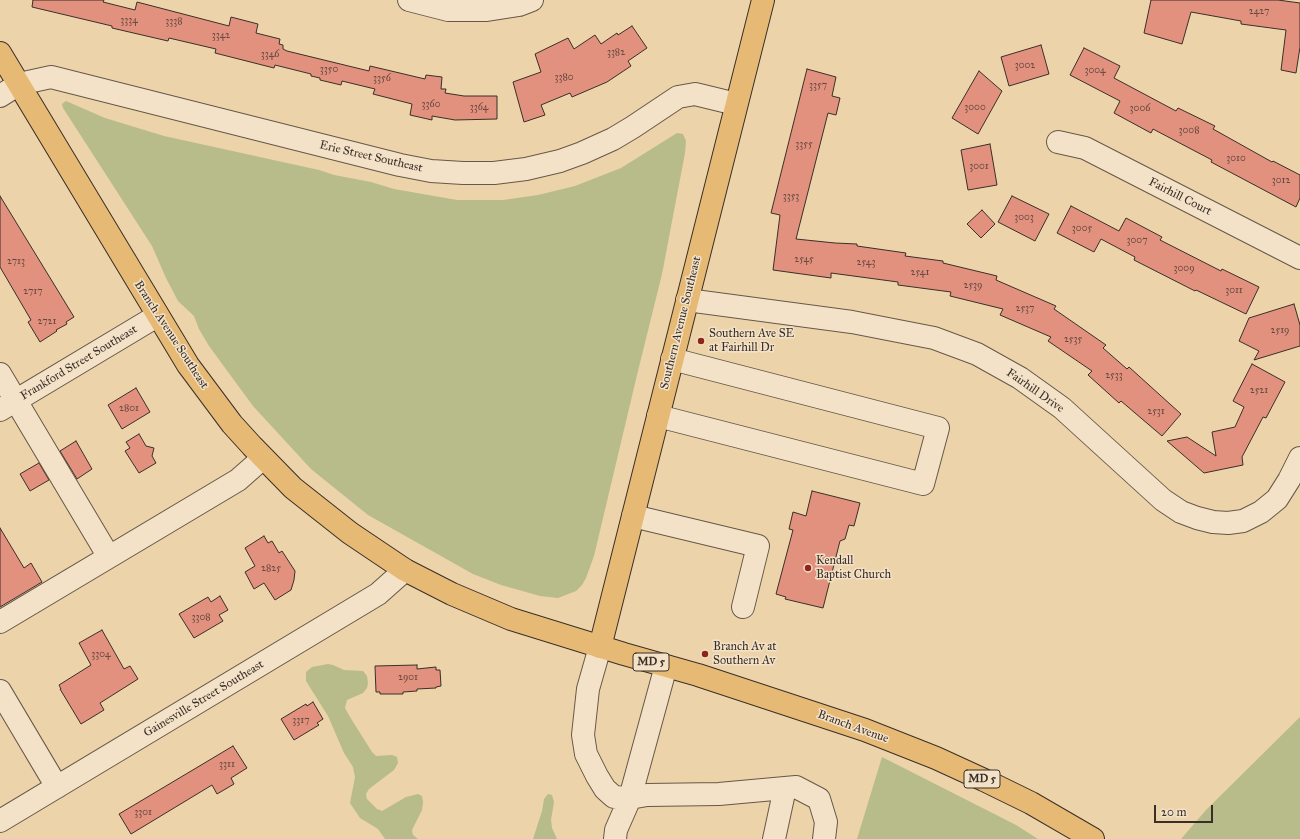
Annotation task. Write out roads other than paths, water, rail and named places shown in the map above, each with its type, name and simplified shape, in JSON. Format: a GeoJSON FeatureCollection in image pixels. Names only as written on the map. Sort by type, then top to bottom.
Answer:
{"type":"FeatureCollection","features":[{"type":"Feature","properties":{"kind":"main road","name":"Southern Avenue Southeast"},"geometry":{"type":"LineString","coordinates":[[600,646],[763,0]]}},
{"type":"Feature","properties":{"kind":"main road","name":"Branch Avenue Southeast"},"geometry":{"type":"LineString","coordinates":[[0,53],[157,316],[188,365],[232,424],[293,488],[350,533],[405,570],[452,594],[510,619],[600,646]]}},
{"type":"Feature","properties":{"kind":"main road","name":"Branch Avenue"},"geometry":{"type":"LineString","coordinates":[[600,646],[757,694],[865,730],[936,758],[1031,803],[1093,839]]}},
{"type":"Feature","properties":{"kind":"street"},"geometry":{"type":"LineString","coordinates":[[409,0],[448,10],[487,10],[519,5],[532,0]]}},
{"type":"Feature","properties":{"kind":"street","name":"Erie Street Southeast"},"geometry":{"type":"LineString","coordinates":[[0,96],[19,84],[51,77],[400,165],[431,171],[463,173],[494,173],[518,170],[560,161],[613,139],[678,97],[695,94],[736,104]]}},
{"type":"Feature","properties":{"kind":"street","name":"Fairhill Court"},"geometry":{"type":"LineString","coordinates":[[1058,142],[1085,148],[1300,258]]}},
{"type":"Feature","properties":{"kind":"street","name":"Fairhill Drive"},"geometry":{"type":"LineString","coordinates":[[687,300],[852,322],[934,338],[977,354],[1020,378],[1062,408],[1163,500],[1180,512],[1197,518],[1213,522],[1228,523],[1243,521],[1261,512],[1277,499],[1300,458]]}},
{"type":"Feature","properties":{"kind":"street","name":"Frankford Street Southeast"},"geometry":{"type":"LineString","coordinates":[[8,405],[157,316]]}},
{"type":"Feature","properties":{"kind":"street"},"geometry":{"type":"LineString","coordinates":[[658,416],[923,484],[938,428],[672,359]]}},
{"type":"Feature","properties":{"kind":"street"},"geometry":{"type":"LineString","coordinates":[[0,374],[8,405],[108,557]]}},
{"type":"Feature","properties":{"kind":"street"},"geometry":{"type":"LineString","coordinates":[[0,622],[238,480],[263,458]]}},
{"type":"Feature","properties":{"kind":"street"},"geometry":{"type":"LineString","coordinates":[[633,516],[758,546],[743,607]]}},
{"type":"Feature","properties":{"kind":"street","name":"Gainesville Street Southeast"},"geometry":{"type":"LineString","coordinates":[[0,822],[378,594],[405,570]]}},
{"type":"Feature","properties":{"kind":"street"},"geometry":{"type":"LineString","coordinates":[[600,646],[588,689],[583,735],[586,754],[605,789],[614,797],[630,798],[647,795],[719,794],[796,787],[819,799],[826,822],[824,839]]}},
{"type":"Feature","properties":{"kind":"street"},"geometry":{"type":"LineString","coordinates":[[612,836],[630,798],[666,666]]}},
{"type":"Feature","properties":{"kind":"street"},"geometry":{"type":"LineString","coordinates":[[0,691],[57,787]]}},
{"type":"Feature","properties":{"kind":"street"},"geometry":{"type":"LineString","coordinates":[[774,839],[785,788]]}},
{"type":"Feature","properties":{"kind":"place","name":"Southern Ave SE at Fairhill Dr"},"geometry":{"type":"Point","coordinates":[701,341]}},
{"type":"Feature","properties":{"kind":"place","name":"Kendall Baptist Church"},"geometry":{"type":"Point","coordinates":[808,568]}},
{"type":"Feature","properties":{"kind":"place","name":"Branch Av at Southern Av"},"geometry":{"type":"Point","coordinates":[705,654]}}]}
